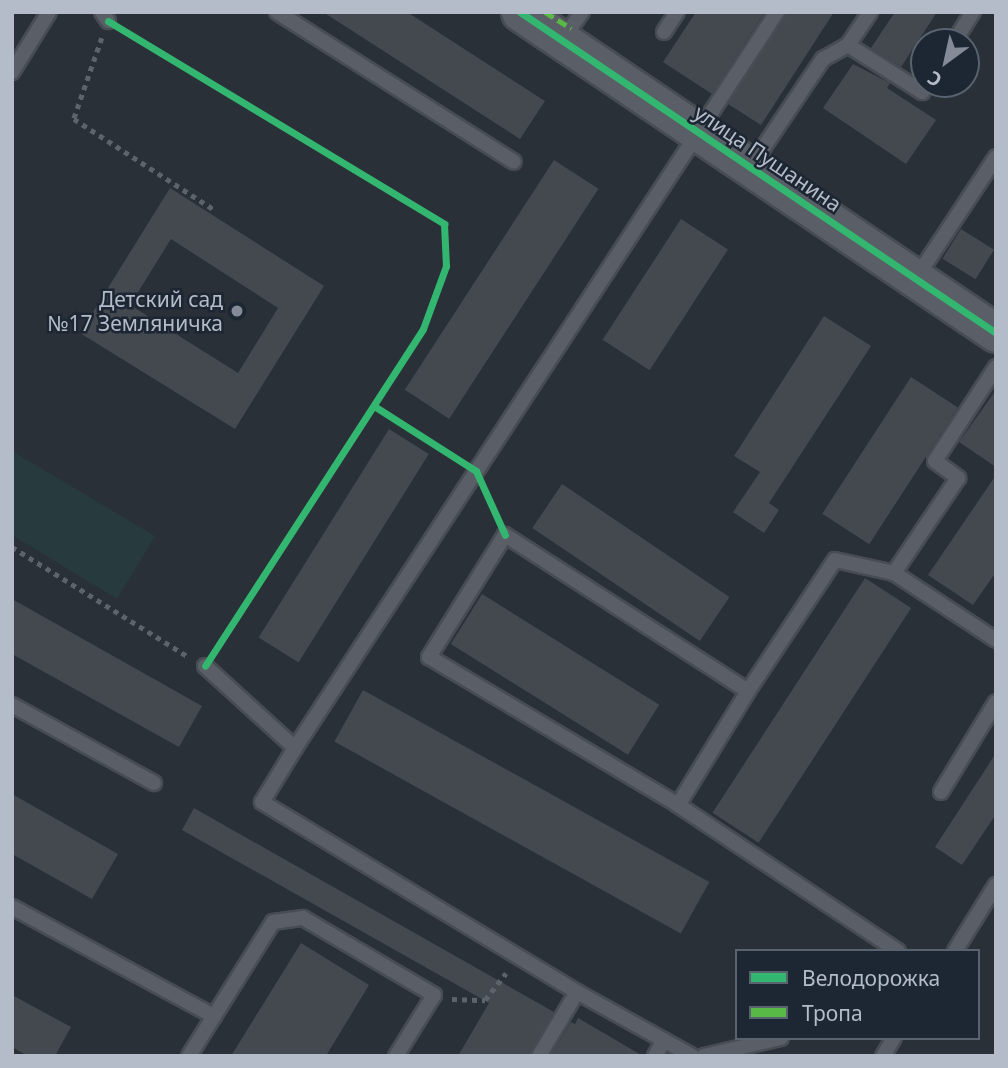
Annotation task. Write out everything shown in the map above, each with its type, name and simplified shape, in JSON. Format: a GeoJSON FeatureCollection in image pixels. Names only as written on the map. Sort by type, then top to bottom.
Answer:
{"type":"FeatureCollection","features":[{"type":"Feature","properties":{"kind":"street","name":"улица Пушанина"},"geometry":{"type":"LineString","coordinates":[[520,12],[573,26],[700,133],[996,334]]}},
{"type":"Feature","properties":{"kind":"lane"},"geometry":{"type":"LineString","coordinates":[[12,72],[49,12]]}},
{"type":"Feature","properties":{"kind":"lane"},"geometry":{"type":"LineString","coordinates":[[277,12],[514,162]]}},
{"type":"Feature","properties":{"kind":"lane"},"geometry":{"type":"LineString","coordinates":[[664,32],[677,12]]}},
{"type":"Feature","properties":{"kind":"lane"},"geometry":{"type":"LineString","coordinates":[[692,1056],[577,992],[262,802],[777,12]]}},
{"type":"Feature","properties":{"kind":"lane"},"geometry":{"type":"LineString","coordinates":[[750,167],[823,59],[848,45],[870,12]]}},
{"type":"Feature","properties":{"kind":"lane"},"geometry":{"type":"LineString","coordinates":[[963,28],[973,12]]}},
{"type":"Feature","properties":{"kind":"lane"},"geometry":{"type":"LineString","coordinates":[[848,45],[910,84]]}},
{"type":"Feature","properties":{"kind":"lane"},"geometry":{"type":"LineString","coordinates":[[915,279],[996,157]]}},
{"type":"Feature","properties":{"kind":"lane"},"geometry":{"type":"LineString","coordinates":[[894,573],[958,478],[935,461],[996,367]]}},
{"type":"Feature","properties":{"kind":"lane"},"geometry":{"type":"LineString","coordinates":[[748,691],[505,535],[429,657],[678,805],[895,949]]}},
{"type":"Feature","properties":{"kind":"lane"},"geometry":{"type":"LineString","coordinates":[[678,805],[748,691],[835,560],[894,573],[996,640]]}},
{"type":"Feature","properties":{"kind":"lane"},"geometry":{"type":"LineString","coordinates":[[205,666],[295,748]]}},
{"type":"Feature","properties":{"kind":"lane"},"geometry":{"type":"LineString","coordinates":[[941,792],[996,702]]}},
{"type":"Feature","properties":{"kind":"lane"},"geometry":{"type":"LineString","coordinates":[[12,705],[154,783]]}},
{"type":"Feature","properties":{"kind":"lane"},"geometry":{"type":"LineString","coordinates":[[956,949],[996,885]]}},
{"type":"Feature","properties":{"kind":"lane"},"geometry":{"type":"LineString","coordinates":[[12,907],[214,1016]]}},
{"type":"Feature","properties":{"kind":"lane"},"geometry":{"type":"LineString","coordinates":[[189,1056],[273,922],[303,918],[434,995],[396,1056]]}},
{"type":"Feature","properties":{"kind":"lane"},"geometry":{"type":"LineString","coordinates":[[540,1056],[577,992]]}},
{"type":"Feature","properties":{"kind":"lane"},"geometry":{"type":"LineString","coordinates":[[655,1056],[664,1040]]}},
{"type":"Feature","properties":{"kind":"lane"},"geometry":{"type":"LineString","coordinates":[[704,1056],[732,1053],[774,1040]]}},
{"type":"Feature","properties":{"kind":"path"},"geometry":{"type":"LineString","coordinates":[[105,17],[74,119],[213,209]]}},
{"type":"Feature","properties":{"kind":"path"},"geometry":{"type":"LineString","coordinates":[[12,547],[205,666]]}},
{"type":"Feature","properties":{"kind":"path"},"geometry":{"type":"LineString","coordinates":[[434,995],[468,1002],[485,1000],[500,976],[526,961]]}},
{"type":"Feature","properties":{"kind":"green space"},"geometry":{"type":"Polygon","coordinates":[[[12,451],[155,536],[117,599],[12,535],[12,451]]]}},
{"type":"Feature","properties":{"kind":"building"},"geometry":{"type":"Polygon","coordinates":[[[323,12],[407,12],[545,101],[520,139],[323,12]]]}},
{"type":"Feature","properties":{"kind":"building"},"geometry":{"type":"Polygon","coordinates":[[[696,12],[765,12],[712,94],[663,62],[696,12]]]}},
{"type":"Feature","properties":{"kind":"building"},"geometry":{"type":"Polygon","coordinates":[[[787,12],[834,12],[761,125],[728,104],[787,12]]]}},
{"type":"Feature","properties":{"kind":"building"},"geometry":{"type":"Polygon","coordinates":[[[895,12],[937,12],[927,28],[910,28],[910,53],[901,67],[871,48],[895,12]]]}},
{"type":"Feature","properties":{"kind":"building"},"geometry":{"type":"Polygon","coordinates":[[[853,64],[890,83],[887,88],[936,120],[906,164],[823,108],[853,64]]]}},
{"type":"Feature","properties":{"kind":"building"},"geometry":{"type":"Polygon","coordinates":[[[554,160],[598,189],[449,419],[405,390],[554,160]]]}},
{"type":"Feature","properties":{"kind":"building"},"geometry":{"type":"Polygon","coordinates":[[[170,188],[324,286],[235,429],[80,333],[170,188]],[[171,239],[130,305],[238,373],[278,308],[171,239]]]}},
{"type":"Feature","properties":{"kind":"building"},"geometry":{"type":"Polygon","coordinates":[[[681,219],[728,249],[650,370],[603,340],[681,219]]]}},
{"type":"Feature","properties":{"kind":"building"},"geometry":{"type":"Polygon","coordinates":[[[961,229],[994,250],[976,279],[942,259],[961,229]]]}},
{"type":"Feature","properties":{"kind":"building"},"geometry":{"type":"Polygon","coordinates":[[[824,316],[871,346],[769,503],[779,510],[764,533],[733,512],[760,472],[734,456],[824,316]]]}},
{"type":"Feature","properties":{"kind":"building"},"geometry":{"type":"Polygon","coordinates":[[[911,377],[958,407],[869,544],[822,514],[911,377]]]}},
{"type":"Feature","properties":{"kind":"building"},"geometry":{"type":"Polygon","coordinates":[[[996,390],[996,467],[959,442],[996,390]]]}},
{"type":"Feature","properties":{"kind":"building"},"geometry":{"type":"Polygon","coordinates":[[[389,429],[429,454],[298,663],[259,638],[389,429]]]}},
{"type":"Feature","properties":{"kind":"building"},"geometry":{"type":"Polygon","coordinates":[[[996,475],[996,572],[973,605],[928,575],[996,475]]]}},
{"type":"Feature","properties":{"kind":"building"},"geometry":{"type":"Polygon","coordinates":[[[562,484],[729,597],[700,641],[532,528],[562,484]]]}},
{"type":"Feature","properties":{"kind":"building"},"geometry":{"type":"Polygon","coordinates":[[[865,578],[911,608],[759,843],[713,813],[865,578]]]}},
{"type":"Feature","properties":{"kind":"building"},"geometry":{"type":"Polygon","coordinates":[[[482,594],[659,705],[628,755],[451,644],[482,594]]]}},
{"type":"Feature","properties":{"kind":"building"},"geometry":{"type":"Polygon","coordinates":[[[12,599],[202,706],[179,747],[12,654],[12,599]]]}},
{"type":"Feature","properties":{"kind":"building"},"geometry":{"type":"Polygon","coordinates":[[[363,690],[709,882],[681,934],[334,742],[363,690]]]}},
{"type":"Feature","properties":{"kind":"building"},"geometry":{"type":"Polygon","coordinates":[[[996,753],[996,814],[962,865],[935,847],[996,753]]]}},
{"type":"Feature","properties":{"kind":"building"},"geometry":{"type":"Polygon","coordinates":[[[12,794],[118,854],[92,899],[12,854],[12,794]]]}},
{"type":"Feature","properties":{"kind":"building"},"geometry":{"type":"Polygon","coordinates":[[[194,808],[554,1012],[529,1056],[458,1056],[489,1003],[182,830],[194,808]]]}},
{"type":"Feature","properties":{"kind":"building"},"geometry":{"type":"Polygon","coordinates":[[[301,943],[369,985],[326,1056],[231,1056],[301,943]]]}},
{"type":"Feature","properties":{"kind":"building"},"geometry":{"type":"Polygon","coordinates":[[[12,995],[71,1027],[55,1056],[28,1056],[12,1047],[12,995]]]}},
{"type":"Feature","properties":{"kind":"building"},"geometry":{"type":"Polygon","coordinates":[[[578,1018],[643,1056],[550,1056],[571,1022],[575,1024],[578,1018]]]}},
{"type":"Feature","properties":{"kind":"marked path"},"geometry":{"type":"LineString","coordinates":[[545,12],[571,28]]}},
{"type":"Feature","properties":{"kind":"cycle path"},"geometry":{"type":"LineString","coordinates":[[520,12],[996,333]]}},
{"type":"Feature","properties":{"kind":"cycle path"},"geometry":{"type":"LineString","coordinates":[[108,21],[444,224],[446,266],[423,329],[205,666]]}},
{"type":"Feature","properties":{"kind":"cycle path"},"geometry":{"type":"LineString","coordinates":[[374,406],[476,471],[505,535]]}},
{"type":"Feature","properties":{"kind":"place","name":"Детский сад №17 Земляничка"},"geometry":{"type":"Point","coordinates":[237,311]}}]}
